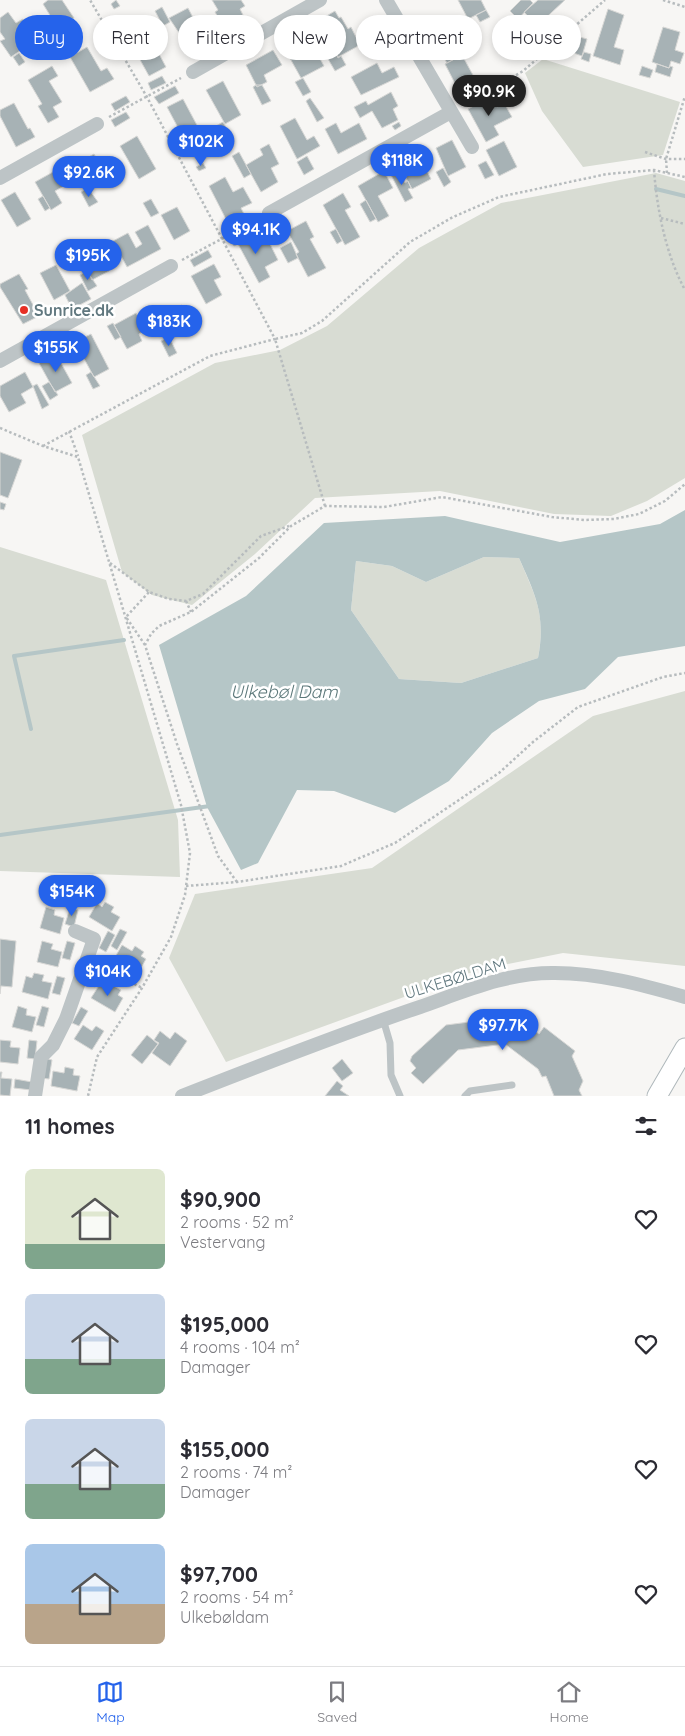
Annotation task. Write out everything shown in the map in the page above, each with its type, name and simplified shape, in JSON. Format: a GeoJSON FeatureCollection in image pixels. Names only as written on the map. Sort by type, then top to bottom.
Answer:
{"type":"FeatureCollection","features":[{"type":"Feature","properties":{"kind":"street"},"geometry":{"type":"LineString","coordinates":[[193,72],[320,0]]}},
{"type":"Feature","properties":{"kind":"street"},"geometry":{"type":"LineString","coordinates":[[386,0],[472,147]]}},
{"type":"Feature","properties":{"kind":"street"},"geometry":{"type":"LineString","coordinates":[[269,213],[451,112]]}},
{"type":"Feature","properties":{"kind":"street"},"geometry":{"type":"LineString","coordinates":[[0,178],[97,124]]}},
{"type":"Feature","properties":{"kind":"street"},"geometry":{"type":"LineString","coordinates":[[0,361],[171,266]]}},
{"type":"Feature","properties":{"kind":"street"},"geometry":{"type":"LineString","coordinates":[[34,1096],[41,1057],[53,1045],[66,1020],[89,960],[94,939],[75,931]]}},
{"type":"Feature","properties":{"kind":"street","name":"ULKEBØLDAM"},"geometry":{"type":"LineString","coordinates":[[182,1096],[204,1092],[383,1019],[490,983],[519,976],[554,973],[604,977],[685,997]]}},
{"type":"Feature","properties":{"kind":"street"},"geometry":{"type":"LineString","coordinates":[[656,1096],[685,1048]]}},
{"type":"Feature","properties":{"kind":"lane"},"geometry":{"type":"LineString","coordinates":[[383,1019],[390,1043],[391,1075],[400,1096]]}},
{"type":"Feature","properties":{"kind":"lane"},"geometry":{"type":"LineString","coordinates":[[465,1096],[470,1091],[512,1085]]}},
{"type":"Feature","properties":{"kind":"path"},"geometry":{"type":"LineString","coordinates":[[451,112],[523,71],[605,0]]}},
{"type":"Feature","properties":{"kind":"path"},"geometry":{"type":"LineString","coordinates":[[663,0],[685,7]]}},
{"type":"Feature","properties":{"kind":"path"},"geometry":{"type":"LineString","coordinates":[[97,124],[193,72]]}},
{"type":"Feature","properties":{"kind":"path"},"geometry":{"type":"LineString","coordinates":[[667,173],[666,159],[685,96]]}},
{"type":"Feature","properties":{"kind":"path"},"geometry":{"type":"LineString","coordinates":[[645,152],[666,159],[685,159]]}},
{"type":"Feature","properties":{"kind":"path"},"geometry":{"type":"LineString","coordinates":[[654,170],[656,197],[674,270],[685,290]]}},
{"type":"Feature","properties":{"kind":"path"},"geometry":{"type":"LineString","coordinates":[[325,506],[275,340],[302,333],[322,320],[410,242],[462,213],[499,197],[607,174],[654,170],[685,177]]}},
{"type":"Feature","properties":{"kind":"path"},"geometry":{"type":"LineString","coordinates":[[171,266],[269,213]]}},
{"type":"Feature","properties":{"kind":"path"},"geometry":{"type":"LineString","coordinates":[[661,218],[685,224]]}},
{"type":"Feature","properties":{"kind":"path"},"geometry":{"type":"LineString","coordinates":[[0,428],[43,446],[78,457]]}},
{"type":"Feature","properties":{"kind":"path"},"geometry":{"type":"LineString","coordinates":[[69,431],[126,617],[184,817],[190,853],[186,886],[171,937],[142,988],[97,1057],[88,1096]]}},
{"type":"Feature","properties":{"kind":"path"},"geometry":{"type":"LineString","coordinates":[[145,645],[150,634],[159,626],[191,612],[259,558],[292,526],[325,506],[384,507],[442,497],[552,517],[584,520],[614,519],[639,514],[664,501],[685,484]]}},
{"type":"Feature","properties":{"kind":"path"},"geometry":{"type":"LineString","coordinates":[[109,562],[150,592],[169,599],[186,601],[203,594],[261,536],[292,526]]}},
{"type":"Feature","properties":{"kind":"path"},"geometry":{"type":"LineString","coordinates":[[126,617],[150,592]]}},
{"type":"Feature","properties":{"kind":"path"},"geometry":{"type":"LineString","coordinates":[[186,601],[191,612]]}},
{"type":"Feature","properties":{"kind":"path"},"geometry":{"type":"LineString","coordinates":[[126,617],[145,645],[177,744],[218,856],[237,882]]}},
{"type":"Feature","properties":{"kind":"path"},"geometry":{"type":"LineString","coordinates":[[186,886],[237,882],[341,866],[395,844],[499,773],[533,742],[578,707],[663,677],[685,673]]}},
{"type":"Feature","properties":{"kind":"path"},"geometry":{"type":"LineString","coordinates":[[89,960],[142,988]]}},
{"type":"Feature","properties":{"kind":"shaded area"},"geometry":{"type":"Polygon","coordinates":[[[542,60],[546,60],[680,102],[663,155],[583,167],[542,111],[525,73],[542,60]]]}},
{"type":"Feature","properties":{"kind":"shaded area"},"geometry":{"type":"Polygon","coordinates":[[[656,173],[685,181],[685,478],[647,501],[611,516],[554,514],[440,491],[315,498],[255,554],[192,605],[152,595],[122,572],[82,435],[215,363],[280,350],[327,326],[419,248],[501,203],[656,173]]]}},
{"type":"Feature","properties":{"kind":"shaded area"},"geometry":{"type":"Polygon","coordinates":[[[0,547],[106,580],[178,820],[180,877],[0,871],[0,547]]]}},
{"type":"Feature","properties":{"kind":"shaded area"},"geometry":{"type":"Polygon","coordinates":[[[484,557],[519,558],[538,606],[541,629],[538,658],[461,683],[399,679],[351,610],[356,561],[392,566],[426,582],[484,557]]]}},
{"type":"Feature","properties":{"kind":"shaded area"},"geometry":{"type":"Polygon","coordinates":[[[685,691],[685,966],[563,953],[478,970],[226,1062],[169,958],[195,894],[372,868],[593,716],[685,691]]]}},
{"type":"Feature","properties":{"kind":"water","name":"Ulkebøl Dam"},"geometry":{"type":"Polygon","coordinates":[[[685,510],[685,646],[618,657],[585,689],[539,701],[492,733],[449,781],[395,813],[334,791],[297,790],[258,863],[241,870],[207,807],[159,645],[246,596],[324,523],[445,516],[560,542],[660,524],[685,510]],[[484,557],[426,582],[392,566],[356,561],[351,610],[399,679],[461,683],[538,658],[541,630],[538,606],[519,558],[484,557]]]}},
{"type":"Feature","properties":{"kind":"building"},"geometry":{"type":"Polygon","coordinates":[[[48,0],[62,0],[72,15],[50,15],[43,4],[48,0]]]}},
{"type":"Feature","properties":{"kind":"building"},"geometry":{"type":"Polygon","coordinates":[[[116,0],[120,6],[114,9],[111,4],[116,0]]]}},
{"type":"Feature","properties":{"kind":"building"},"geometry":{"type":"Polygon","coordinates":[[[212,0],[241,0],[245,6],[240,9],[243,15],[217,15],[215,12],[218,10],[212,0]]]}},
{"type":"Feature","properties":{"kind":"building"},"geometry":{"type":"Polygon","coordinates":[[[458,0],[481,0],[486,10],[476,15],[466,15],[458,0]]]}},
{"type":"Feature","properties":{"kind":"building"},"geometry":{"type":"Polygon","coordinates":[[[521,0],[530,0],[533,3],[522,15],[514,15],[510,11],[521,0]]]}},
{"type":"Feature","properties":{"kind":"building"},"geometry":{"type":"Polygon","coordinates":[[[538,0],[565,0],[549,15],[527,15],[524,12],[538,0]]]}},
{"type":"Feature","properties":{"kind":"building"},"geometry":{"type":"Polygon","coordinates":[[[162,7],[166,15],[157,15],[155,11],[162,7]]]}},
{"type":"Feature","properties":{"kind":"building"},"geometry":{"type":"Polygon","coordinates":[[[188,8],[192,15],[178,15],[178,31],[169,18],[188,8]]]}},
{"type":"Feature","properties":{"kind":"building"},"geometry":{"type":"Polygon","coordinates":[[[608,9],[624,15],[614,47],[624,50],[620,65],[593,56],[608,9]]]}},
{"type":"Feature","properties":{"kind":"building"},"geometry":{"type":"Polygon","coordinates":[[[486,10],[490,17],[482,21],[482,15],[476,15],[486,10]]]}},
{"type":"Feature","properties":{"kind":"building"},"geometry":{"type":"Polygon","coordinates":[[[335,11],[337,15],[328,15],[335,11]]]}},
{"type":"Feature","properties":{"kind":"building"},"geometry":{"type":"Polygon","coordinates":[[[8,12],[15,22],[15,54],[11,57],[0,41],[5,39],[0,32],[0,18],[8,12]]]}},
{"type":"Feature","properties":{"kind":"building"},"geometry":{"type":"Polygon","coordinates":[[[346,26],[348,29],[351,27],[356,37],[356,47],[346,53],[346,26]]]}},
{"type":"Feature","properties":{"kind":"building"},"geometry":{"type":"Polygon","coordinates":[[[663,27],[680,32],[675,50],[684,53],[680,64],[671,61],[669,68],[652,62],[663,27]]]}},
{"type":"Feature","properties":{"kind":"building"},"geometry":{"type":"Polygon","coordinates":[[[581,37],[587,39],[581,56],[581,37]]]}},
{"type":"Feature","properties":{"kind":"building"},"geometry":{"type":"Polygon","coordinates":[[[87,47],[101,71],[107,68],[114,79],[90,92],[72,60],[83,60],[83,49],[87,47]]]}},
{"type":"Feature","properties":{"kind":"building"},"geometry":{"type":"Polygon","coordinates":[[[273,50],[274,60],[279,60],[282,65],[264,75],[267,82],[257,87],[246,65],[255,60],[264,60],[264,55],[273,50]]]}},
{"type":"Feature","properties":{"kind":"building"},"geometry":{"type":"Polygon","coordinates":[[[584,52],[591,54],[589,62],[581,59],[584,52]]]}},
{"type":"Feature","properties":{"kind":"building"},"geometry":{"type":"Polygon","coordinates":[[[15,60],[24,60],[25,62],[19,66],[15,60]]]}},
{"type":"Feature","properties":{"kind":"building"},"geometry":{"type":"Polygon","coordinates":[[[140,60],[162,60],[166,67],[149,76],[140,60]]]}},
{"type":"Feature","properties":{"kind":"building"},"geometry":{"type":"Polygon","coordinates":[[[291,60],[321,60],[324,66],[301,78],[291,60]]]}},
{"type":"Feature","properties":{"kind":"building"},"geometry":{"type":"Polygon","coordinates":[[[329,60],[343,60],[346,65],[335,71],[329,60]]]}},
{"type":"Feature","properties":{"kind":"building"},"geometry":{"type":"Polygon","coordinates":[[[453,60],[465,60],[480,88],[462,97],[445,64],[453,60]]]}},
{"type":"Feature","properties":{"kind":"building"},"geometry":{"type":"Polygon","coordinates":[[[377,63],[382,73],[394,67],[399,77],[361,95],[351,77],[377,63]]]}},
{"type":"Feature","properties":{"kind":"building"},"geometry":{"type":"Polygon","coordinates":[[[657,64],[669,68],[670,66],[673,67],[670,77],[655,72],[657,64]]]}},
{"type":"Feature","properties":{"kind":"building"},"geometry":{"type":"Polygon","coordinates":[[[52,66],[58,76],[49,81],[62,102],[53,107],[59,117],[48,123],[38,106],[42,104],[28,80],[52,66]]]}},
{"type":"Feature","properties":{"kind":"building"},"geometry":{"type":"Polygon","coordinates":[[[642,66],[653,70],[650,78],[639,75],[642,66]]]}},
{"type":"Feature","properties":{"kind":"building"},"geometry":{"type":"Polygon","coordinates":[[[162,76],[166,83],[151,90],[148,83],[162,76]]]}},
{"type":"Feature","properties":{"kind":"building"},"geometry":{"type":"Polygon","coordinates":[[[303,78],[311,92],[303,96],[295,82],[303,78]]]}},
{"type":"Feature","properties":{"kind":"building"},"geometry":{"type":"Polygon","coordinates":[[[223,81],[241,115],[225,124],[206,90],[223,81]]]}},
{"type":"Feature","properties":{"kind":"building"},"geometry":{"type":"Polygon","coordinates":[[[262,85],[271,101],[262,105],[253,87],[262,85]]]}},
{"type":"Feature","properties":{"kind":"building"},"geometry":{"type":"Polygon","coordinates":[[[175,86],[179,93],[159,104],[154,97],[175,86]]]}},
{"type":"Feature","properties":{"kind":"building"},"geometry":{"type":"Polygon","coordinates":[[[391,92],[398,106],[393,109],[398,120],[382,128],[372,111],[360,118],[354,107],[366,101],[368,105],[391,92]]]}},
{"type":"Feature","properties":{"kind":"building"},"geometry":{"type":"Polygon","coordinates":[[[126,96],[130,102],[115,111],[111,104],[126,96]]]}},
{"type":"Feature","properties":{"kind":"building"},"geometry":{"type":"Polygon","coordinates":[[[491,97],[497,107],[504,103],[512,117],[494,126],[499,135],[486,142],[468,109],[491,97]]]}},
{"type":"Feature","properties":{"kind":"building"},"geometry":{"type":"Polygon","coordinates":[[[310,98],[324,118],[317,122],[306,101],[310,98]]]}},
{"type":"Feature","properties":{"kind":"building"},"geometry":{"type":"Polygon","coordinates":[[[183,99],[199,129],[183,137],[167,107],[183,99]]]}},
{"type":"Feature","properties":{"kind":"building"},"geometry":{"type":"Polygon","coordinates":[[[14,103],[28,129],[30,128],[35,137],[16,147],[0,116],[0,110],[14,103]]]}},
{"type":"Feature","properties":{"kind":"building"},"geometry":{"type":"Polygon","coordinates":[[[126,112],[130,118],[115,127],[111,120],[126,112]]]}},
{"type":"Feature","properties":{"kind":"building"},"geometry":{"type":"Polygon","coordinates":[[[295,118],[307,140],[314,136],[320,146],[297,159],[280,126],[295,118]]]}},
{"type":"Feature","properties":{"kind":"building"},"geometry":{"type":"Polygon","coordinates":[[[223,122],[231,137],[224,141],[216,126],[223,122]]]}},
{"type":"Feature","properties":{"kind":"building"},"geometry":{"type":"Polygon","coordinates":[[[399,122],[401,126],[395,130],[392,126],[399,122]]]}},
{"type":"Feature","properties":{"kind":"building"},"geometry":{"type":"Polygon","coordinates":[[[336,123],[341,133],[359,123],[367,139],[338,154],[325,129],[336,123]]]}},
{"type":"Feature","properties":{"kind":"building"},"geometry":{"type":"Polygon","coordinates":[[[137,136],[156,169],[139,179],[120,146],[137,136]]]}},
{"type":"Feature","properties":{"kind":"building"},"geometry":{"type":"Polygon","coordinates":[[[452,140],[466,167],[448,176],[436,148],[452,140]]]}},
{"type":"Feature","properties":{"kind":"building"},"geometry":{"type":"Polygon","coordinates":[[[504,141],[517,167],[499,176],[486,150],[504,141]]]}},
{"type":"Feature","properties":{"kind":"building"},"geometry":{"type":"Polygon","coordinates":[[[269,144],[279,164],[271,168],[278,182],[261,192],[246,165],[263,155],[260,149],[269,144]]]}},
{"type":"Feature","properties":{"kind":"building"},"geometry":{"type":"Polygon","coordinates":[[[239,152],[251,174],[244,178],[232,156],[239,152]]]}},
{"type":"Feature","properties":{"kind":"building"},"geometry":{"type":"Polygon","coordinates":[[[417,152],[431,179],[412,189],[398,163],[417,152]]]}},
{"type":"Feature","properties":{"kind":"building"},"geometry":{"type":"Polygon","coordinates":[[[94,154],[101,166],[111,160],[119,173],[90,190],[75,165],[94,154]]]}},
{"type":"Feature","properties":{"kind":"building"},"geometry":{"type":"Polygon","coordinates":[[[307,156],[314,169],[304,175],[297,162],[307,156]]]}},
{"type":"Feature","properties":{"kind":"building"},"geometry":{"type":"Polygon","coordinates":[[[486,161],[494,175],[485,179],[478,165],[486,161]]]}},
{"type":"Feature","properties":{"kind":"building"},"geometry":{"type":"Polygon","coordinates":[[[203,163],[206,168],[199,171],[196,167],[203,163]]]}},
{"type":"Feature","properties":{"kind":"building"},"geometry":{"type":"Polygon","coordinates":[[[62,167],[71,182],[55,191],[62,203],[51,210],[35,182],[62,167]]]}},
{"type":"Feature","properties":{"kind":"building"},"geometry":{"type":"Polygon","coordinates":[[[443,168],[451,182],[444,187],[436,172],[443,168]]]}},
{"type":"Feature","properties":{"kind":"building"},"geometry":{"type":"Polygon","coordinates":[[[398,170],[405,183],[408,181],[411,188],[408,189],[413,198],[405,202],[391,175],[398,170]]]}},
{"type":"Feature","properties":{"kind":"building"},"geometry":{"type":"Polygon","coordinates":[[[384,171],[393,188],[378,196],[389,216],[378,222],[358,186],[384,171]]]}},
{"type":"Feature","properties":{"kind":"building"},"geometry":{"type":"Polygon","coordinates":[[[225,177],[233,192],[243,187],[252,203],[241,208],[246,218],[230,227],[209,186],[225,177]]]}},
{"type":"Feature","properties":{"kind":"building"},"geometry":{"type":"Polygon","coordinates":[[[88,188],[98,202],[89,207],[81,192],[88,188]]]}},
{"type":"Feature","properties":{"kind":"building"},"geometry":{"type":"Polygon","coordinates":[[[15,192],[31,219],[17,227],[1,200],[15,192]]]}},
{"type":"Feature","properties":{"kind":"building"},"geometry":{"type":"Polygon","coordinates":[[[343,193],[351,207],[345,210],[360,237],[345,245],[323,205],[343,193]]]}},
{"type":"Feature","properties":{"kind":"building"},"geometry":{"type":"Polygon","coordinates":[[[43,196],[50,208],[45,211],[38,199],[43,196]]]}},
{"type":"Feature","properties":{"kind":"building"},"geometry":{"type":"Polygon","coordinates":[[[151,199],[159,213],[151,217],[143,203],[151,199]]]}},
{"type":"Feature","properties":{"kind":"building"},"geometry":{"type":"Polygon","coordinates":[[[366,200],[376,219],[370,222],[360,204],[366,200]]]}},
{"type":"Feature","properties":{"kind":"building"},"geometry":{"type":"Polygon","coordinates":[[[177,207],[190,231],[174,240],[161,215],[177,207]]]}},
{"type":"Feature","properties":{"kind":"building"},"geometry":{"type":"Polygon","coordinates":[[[306,221],[314,237],[310,239],[326,268],[308,277],[296,254],[299,252],[287,231],[306,221]]]}},
{"type":"Feature","properties":{"kind":"building"},"geometry":{"type":"Polygon","coordinates":[[[148,225],[161,249],[127,267],[113,241],[128,233],[136,248],[142,244],[135,232],[148,225]]]}},
{"type":"Feature","properties":{"kind":"building"},"geometry":{"type":"Polygon","coordinates":[[[336,229],[342,241],[337,244],[330,232],[336,229]]]}},
{"type":"Feature","properties":{"kind":"building"},"geometry":{"type":"Polygon","coordinates":[[[248,230],[257,245],[269,242],[278,260],[265,267],[270,277],[259,283],[238,244],[234,246],[231,239],[248,230]]]}},
{"type":"Feature","properties":{"kind":"building"},"geometry":{"type":"Polygon","coordinates":[[[93,242],[109,271],[92,280],[76,251],[93,242]]]}},
{"type":"Feature","properties":{"kind":"building"},"geometry":{"type":"Polygon","coordinates":[[[291,242],[298,258],[288,263],[280,248],[291,242]]]}},
{"type":"Feature","properties":{"kind":"building"},"geometry":{"type":"Polygon","coordinates":[[[208,250],[212,257],[194,267],[190,260],[208,250]]]}},
{"type":"Feature","properties":{"kind":"building"},"geometry":{"type":"Polygon","coordinates":[[[214,264],[221,277],[214,280],[222,295],[206,304],[191,276],[214,264]]]}},
{"type":"Feature","properties":{"kind":"building"},"geometry":{"type":"Polygon","coordinates":[[[56,265],[70,291],[54,300],[40,273],[56,265]]]}},
{"type":"Feature","properties":{"kind":"building"},"geometry":{"type":"Polygon","coordinates":[[[87,271],[97,286],[88,291],[80,275],[87,271]]]}},
{"type":"Feature","properties":{"kind":"building"},"geometry":{"type":"Polygon","coordinates":[[[19,274],[28,289],[25,290],[39,316],[23,324],[0,287],[0,284],[19,274]]]}},
{"type":"Feature","properties":{"kind":"building"},"geometry":{"type":"Polygon","coordinates":[[[82,283],[91,299],[72,309],[65,295],[82,283]]]}},
{"type":"Feature","properties":{"kind":"building"},"geometry":{"type":"Polygon","coordinates":[[[182,305],[184,310],[191,306],[197,317],[164,335],[155,319],[182,305]]]}},
{"type":"Feature","properties":{"kind":"building"},"geometry":{"type":"Polygon","coordinates":[[[136,313],[145,330],[139,334],[142,341],[127,349],[114,325],[136,313]]]}},
{"type":"Feature","properties":{"kind":"building"},"geometry":{"type":"Polygon","coordinates":[[[113,323],[121,337],[115,340],[107,326],[113,323]]]}},
{"type":"Feature","properties":{"kind":"building"},"geometry":{"type":"Polygon","coordinates":[[[91,334],[109,369],[94,377],[75,342],[91,334]]]}},
{"type":"Feature","properties":{"kind":"building"},"geometry":{"type":"Polygon","coordinates":[[[169,337],[177,353],[169,357],[161,341],[169,337]]]}},
{"type":"Feature","properties":{"kind":"building"},"geometry":{"type":"Polygon","coordinates":[[[56,354],[72,383],[55,392],[39,363],[56,354]]]}},
{"type":"Feature","properties":{"kind":"building"},"geometry":{"type":"Polygon","coordinates":[[[25,372],[33,387],[21,394],[26,403],[9,412],[0,396],[0,386],[25,372]]]}},
{"type":"Feature","properties":{"kind":"building"},"geometry":{"type":"Polygon","coordinates":[[[91,372],[100,386],[93,389],[86,375],[91,372]]]}},
{"type":"Feature","properties":{"kind":"building"},"geometry":{"type":"Polygon","coordinates":[[[49,382],[58,395],[50,400],[42,386],[49,382]]]}},
{"type":"Feature","properties":{"kind":"building"},"geometry":{"type":"Polygon","coordinates":[[[37,384],[49,405],[42,409],[33,386],[37,384]]]}},
{"type":"Feature","properties":{"kind":"building"},"geometry":{"type":"Polygon","coordinates":[[[0,452],[22,460],[8,498],[0,495],[0,452]]]}},
{"type":"Feature","properties":{"kind":"building"},"geometry":{"type":"Polygon","coordinates":[[[0,502],[6,504],[4,510],[0,509],[0,502]]]}},
{"type":"Feature","properties":{"kind":"building"},"geometry":{"type":"Polygon","coordinates":[[[64,877],[74,880],[72,886],[83,889],[79,905],[52,898],[56,882],[63,883],[64,877]]]}},
{"type":"Feature","properties":{"kind":"building"},"geometry":{"type":"Polygon","coordinates":[[[87,882],[95,884],[91,900],[82,898],[87,882]]]}},
{"type":"Feature","properties":{"kind":"building"},"geometry":{"type":"Polygon","coordinates":[[[105,902],[114,907],[111,912],[120,917],[112,931],[89,917],[97,903],[102,907],[105,902]]]}},
{"type":"Feature","properties":{"kind":"building"},"geometry":{"type":"Polygon","coordinates":[[[46,907],[55,910],[54,915],[64,918],[60,934],[40,928],[46,907]]]}},
{"type":"Feature","properties":{"kind":"building"},"geometry":{"type":"Polygon","coordinates":[[[70,908],[78,910],[74,927],[65,924],[70,908]]]}},
{"type":"Feature","properties":{"kind":"building"},"geometry":{"type":"Polygon","coordinates":[[[120,929],[127,932],[117,950],[111,946],[120,929]]]}},
{"type":"Feature","properties":{"kind":"building"},"geometry":{"type":"Polygon","coordinates":[[[108,931],[115,935],[106,952],[99,948],[108,931]]]}},
{"type":"Feature","properties":{"kind":"building"},"geometry":{"type":"Polygon","coordinates":[[[0,939],[16,941],[12,987],[1,986],[0,994],[0,939]]]}},
{"type":"Feature","properties":{"kind":"building"},"geometry":{"type":"Polygon","coordinates":[[[42,941],[53,944],[51,949],[62,952],[58,967],[37,962],[42,941]]]}},
{"type":"Feature","properties":{"kind":"building"},"geometry":{"type":"Polygon","coordinates":[[[67,941],[75,943],[70,960],[62,958],[67,941]]]}},
{"type":"Feature","properties":{"kind":"building"},"geometry":{"type":"Polygon","coordinates":[[[122,945],[132,951],[135,946],[144,952],[141,956],[146,959],[138,973],[114,959],[122,945]]]}},
{"type":"Feature","properties":{"kind":"building"},"geometry":{"type":"Polygon","coordinates":[[[98,967],[105,971],[95,987],[88,983],[98,967]]]}},
{"type":"Feature","properties":{"kind":"building"},"geometry":{"type":"Polygon","coordinates":[[[34,973],[44,975],[42,981],[52,983],[48,999],[22,992],[26,976],[32,978],[34,973]]]}},
{"type":"Feature","properties":{"kind":"building"},"geometry":{"type":"Polygon","coordinates":[[[57,976],[65,978],[60,995],[52,993],[57,976]]]}},
{"type":"Feature","properties":{"kind":"building"},"geometry":{"type":"Polygon","coordinates":[[[100,984],[109,990],[112,985],[121,990],[118,995],[123,998],[115,1012],[91,998],[100,984]]]}},
{"type":"Feature","properties":{"kind":"building"},"geometry":{"type":"Polygon","coordinates":[[[18,1006],[27,1009],[26,1015],[36,1017],[32,1032],[12,1027],[18,1006]]]}},
{"type":"Feature","properties":{"kind":"building"},"geometry":{"type":"Polygon","coordinates":[[[42,1006],[49,1008],[44,1027],[36,1025],[42,1006]]]}},
{"type":"Feature","properties":{"kind":"building"},"geometry":{"type":"Polygon","coordinates":[[[81,1007],[88,1011],[79,1026],[72,1023],[81,1007]]]}},
{"type":"Feature","properties":{"kind":"building"},"geometry":{"type":"Polygon","coordinates":[[[498,1011],[501,1024],[519,1029],[523,1023],[539,1034],[544,1027],[575,1051],[572,1056],[583,1081],[579,1090],[582,1096],[554,1096],[546,1076],[542,1077],[538,1069],[505,1044],[458,1050],[423,1084],[411,1073],[416,1068],[410,1061],[412,1056],[446,1025],[477,1021],[483,1015],[498,1011]]]}},
{"type":"Feature","properties":{"kind":"building"},"geometry":{"type":"Polygon","coordinates":[[[83,1025],[92,1031],[96,1026],[104,1031],[92,1050],[74,1039],[83,1025]]]}},
{"type":"Feature","properties":{"kind":"building"},"geometry":{"type":"Polygon","coordinates":[[[160,1031],[170,1039],[175,1032],[187,1041],[170,1066],[152,1053],[159,1043],[154,1040],[160,1031]]]}},
{"type":"Feature","properties":{"kind":"building"},"geometry":{"type":"Polygon","coordinates":[[[147,1035],[158,1044],[142,1064],[131,1055],[147,1035]]]}},
{"type":"Feature","properties":{"kind":"building"},"geometry":{"type":"Polygon","coordinates":[[[0,1040],[11,1041],[10,1047],[20,1048],[18,1064],[0,1062],[0,1040]]]}},
{"type":"Feature","properties":{"kind":"building"},"geometry":{"type":"Polygon","coordinates":[[[29,1040],[37,1041],[35,1059],[27,1058],[29,1040]]]}},
{"type":"Feature","properties":{"kind":"building"},"geometry":{"type":"Polygon","coordinates":[[[44,1058],[52,1060],[49,1079],[41,1078],[44,1058]]]}},
{"type":"Feature","properties":{"kind":"building"},"geometry":{"type":"Polygon","coordinates":[[[342,1059],[353,1073],[342,1081],[332,1068],[342,1059]]]}},
{"type":"Feature","properties":{"kind":"building"},"geometry":{"type":"Polygon","coordinates":[[[65,1067],[74,1069],[73,1075],[80,1076],[77,1091],[51,1086],[53,1071],[64,1073],[65,1067]]]}},
{"type":"Feature","properties":{"kind":"building"},"geometry":{"type":"Polygon","coordinates":[[[0,1072],[2,1072],[1,1078],[12,1079],[10,1096],[0,1095],[0,1072]]]}},
{"type":"Feature","properties":{"kind":"building"},"geometry":{"type":"Polygon","coordinates":[[[15,1079],[32,1082],[31,1090],[14,1088],[15,1079]]]}},
{"type":"Feature","properties":{"kind":"building"},"geometry":{"type":"Polygon","coordinates":[[[337,1081],[343,1086],[340,1090],[349,1096],[325,1096],[337,1081]]]}},
{"type":"Feature","properties":{"kind":"waterway"},"geometry":{"type":"LineString","coordinates":[[656,189],[685,196]]}},
{"type":"Feature","properties":{"kind":"waterway"},"geometry":{"type":"LineString","coordinates":[[31,729],[14,656],[124,640]]}},
{"type":"Feature","properties":{"kind":"waterway"},"geometry":{"type":"LineString","coordinates":[[0,835],[210,806]]}},
{"type":"Feature","properties":{"kind":"place","name":"Sunrice.dk"},"geometry":{"type":"Point","coordinates":[24,310]}}]}
